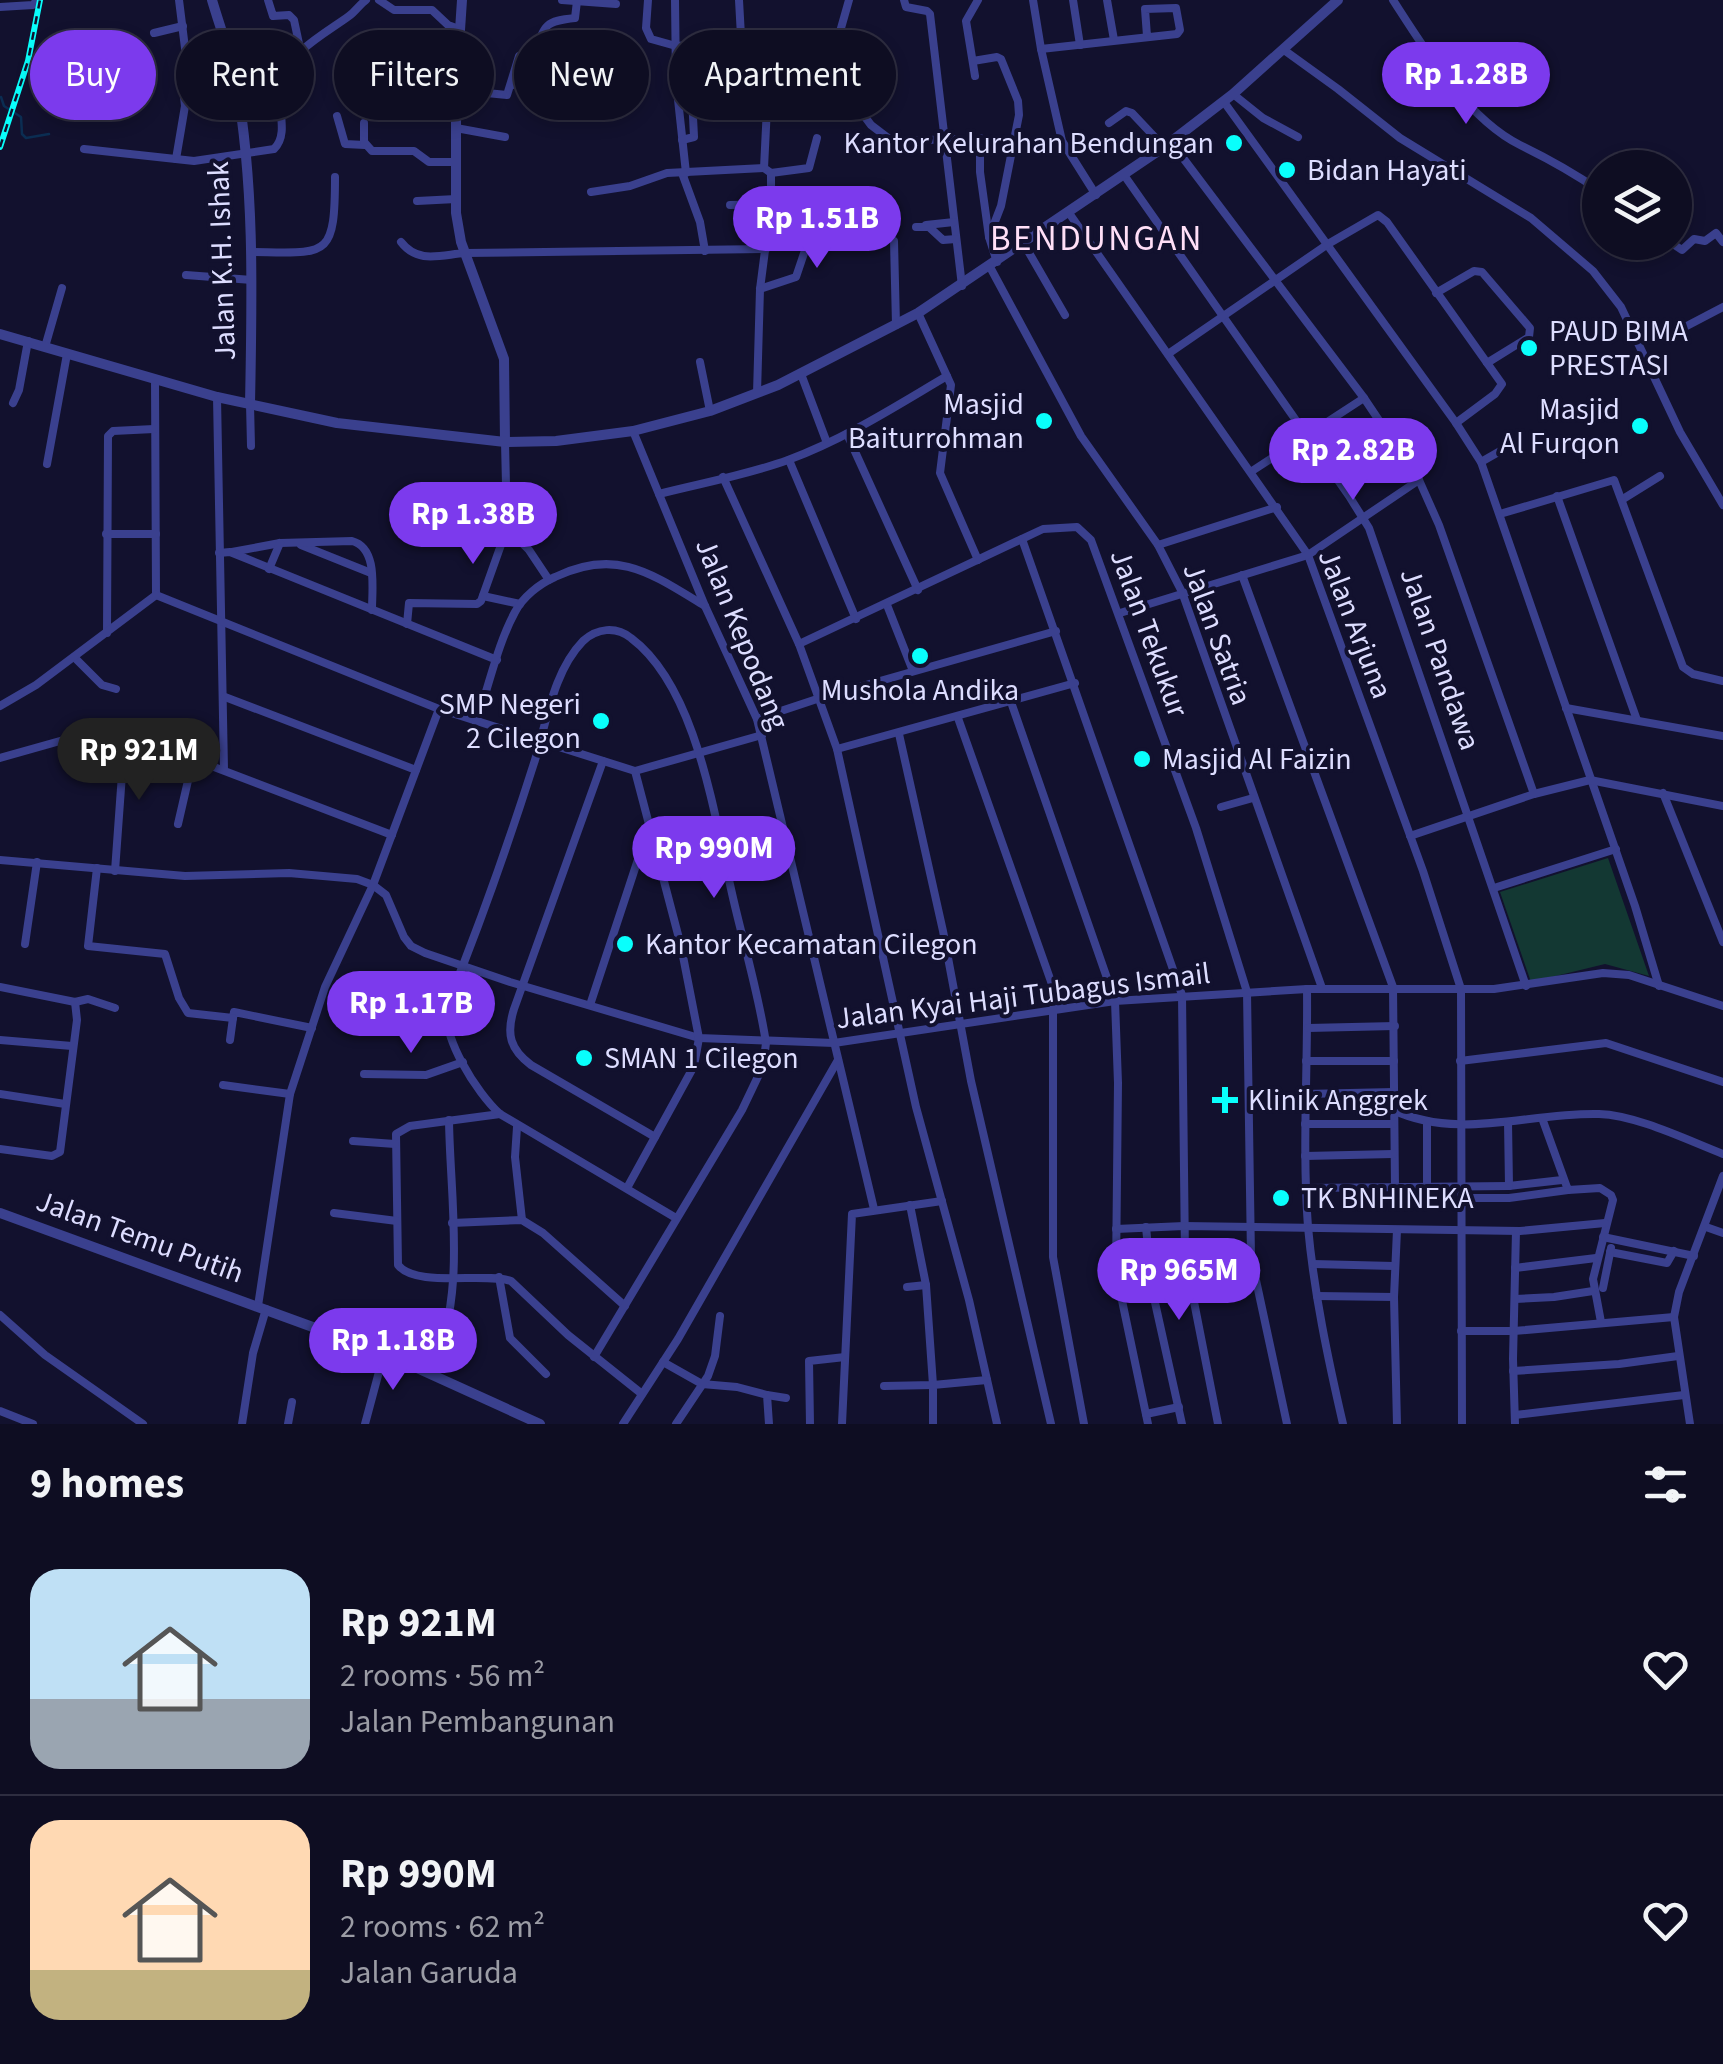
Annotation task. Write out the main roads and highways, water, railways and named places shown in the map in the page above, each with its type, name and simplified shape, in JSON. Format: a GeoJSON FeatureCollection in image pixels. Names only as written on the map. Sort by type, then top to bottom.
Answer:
{"type":"FeatureCollection","features":[{"type":"Feature","properties":{"kind":"waterway"},"geometry":{"type":"LineString","coordinates":[[1,97],[4,106],[21,117],[26,138],[49,134]]}},
{"type":"Feature","properties":{"kind":"railway"},"geometry":{"type":"LineString","coordinates":[[0,147],[28,61],[40,0]]}},
{"type":"Feature","properties":{"kind":"place","name":"Kantor Kelurahan Bendungan"},"geometry":{"type":"Point","coordinates":[1234,143]}},
{"type":"Feature","properties":{"kind":"place","name":"Bidan Hayati"},"geometry":{"type":"Point","coordinates":[1287,170]}},
{"type":"Feature","properties":{"kind":"place","name":"PAUD BIMA PRESTASI"},"geometry":{"type":"Point","coordinates":[1529,348]}},
{"type":"Feature","properties":{"kind":"place","name":"Masjid Baiturrohman"},"geometry":{"type":"Point","coordinates":[1044,421]}},
{"type":"Feature","properties":{"kind":"place","name":"Masjid Al Furqon"},"geometry":{"type":"Point","coordinates":[1640,426]}},
{"type":"Feature","properties":{"kind":"place","name":"Mushola Andika"},"geometry":{"type":"Point","coordinates":[920,656]}},
{"type":"Feature","properties":{"kind":"place","name":"SMP Negeri 2 Cilegon"},"geometry":{"type":"Point","coordinates":[601,721]}},
{"type":"Feature","properties":{"kind":"place","name":"Masjid Al Faizin"},"geometry":{"type":"Point","coordinates":[1142,759]}},
{"type":"Feature","properties":{"kind":"place","name":"Kantor Kecamatan Cilegon"},"geometry":{"type":"Point","coordinates":[625,944]}},
{"type":"Feature","properties":{"kind":"place","name":"SMAN 1 Cilegon"},"geometry":{"type":"Point","coordinates":[584,1058]}},
{"type":"Feature","properties":{"kind":"place","name":"Klinik Anggrek"},"geometry":{"type":"Point","coordinates":[1225,1100]}},
{"type":"Feature","properties":{"kind":"place","name":"TK BNHINEKA"},"geometry":{"type":"Point","coordinates":[1281,1198]}},
{"type":"Feature","properties":{"kind":"district","name":"BENDUNGAN"},"geometry":{"type":"Point","coordinates":[1097,239]}}]}
